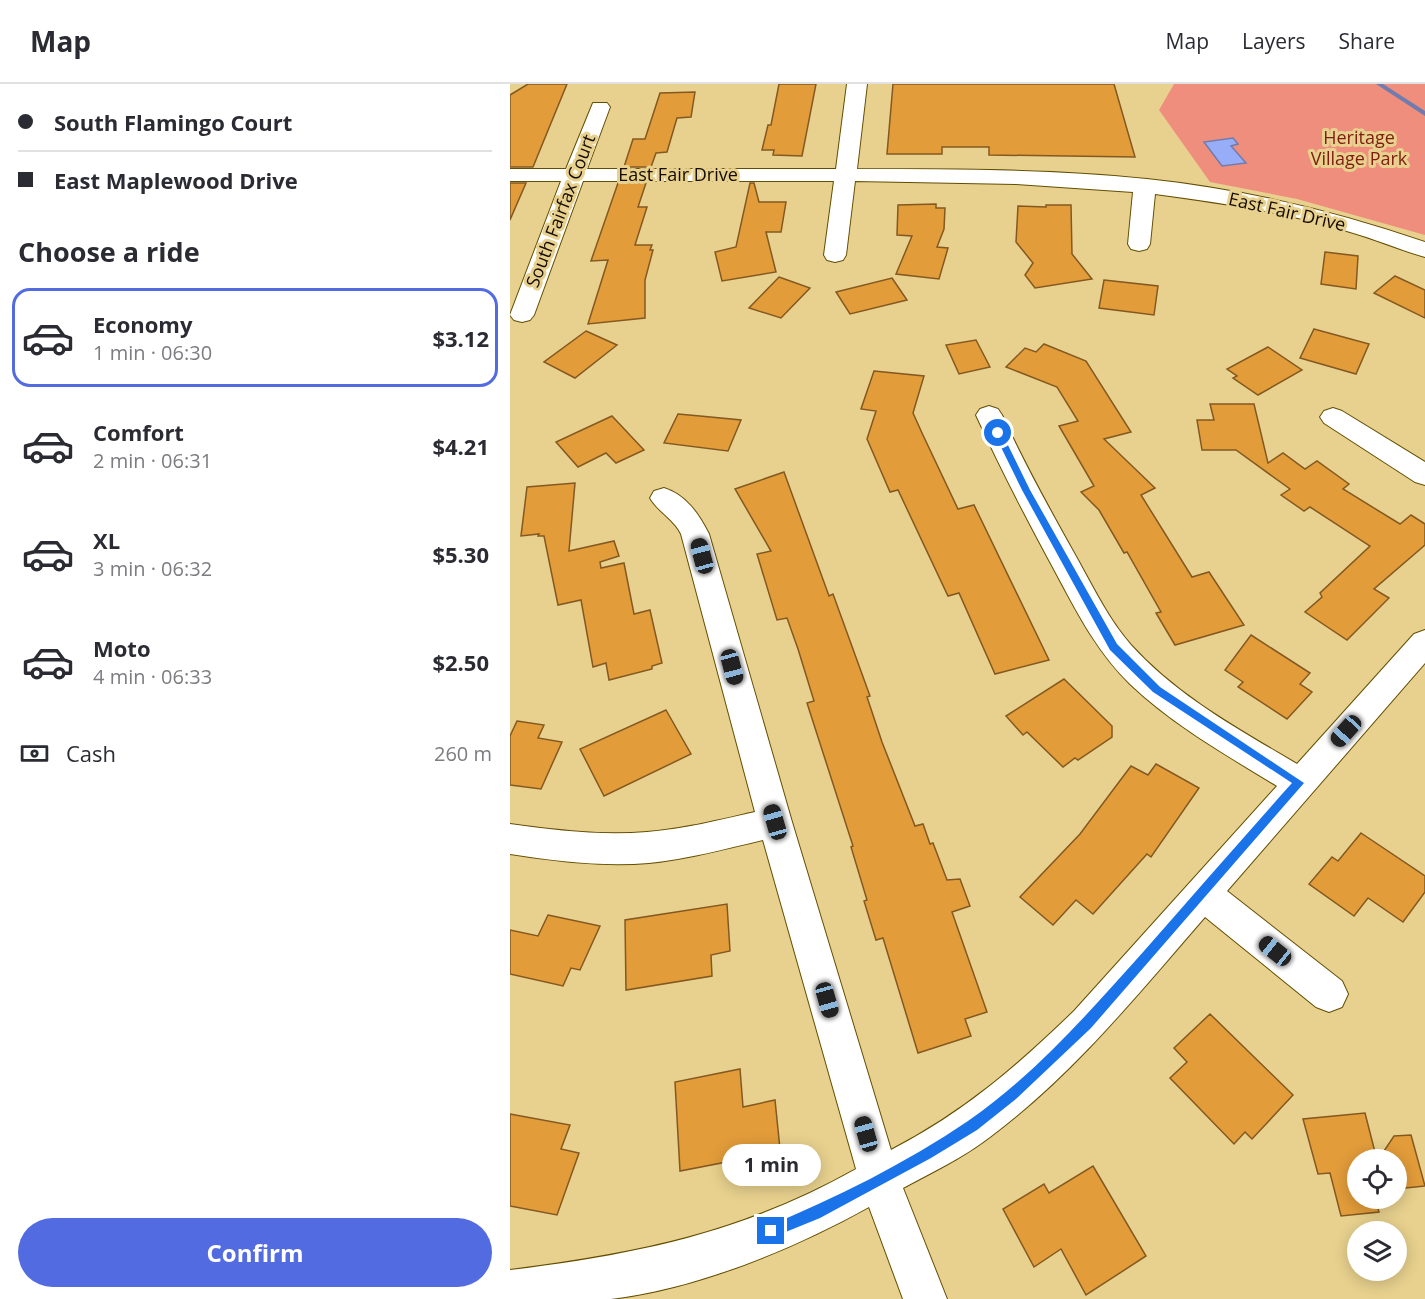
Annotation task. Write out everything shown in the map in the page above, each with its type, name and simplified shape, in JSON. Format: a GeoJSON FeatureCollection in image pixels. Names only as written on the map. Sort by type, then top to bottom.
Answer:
{"type":"FeatureCollection","features":[{"type":"Feature","properties":{"kind":"street"},"geometry":{"type":"LineString","coordinates":[[835,255],[856,84]]}},
{"type":"Feature","properties":{"kind":"street","name":"South Fairfax Court"},"geometry":{"type":"LineString","coordinates":[[522,315],[600,107]]}},
{"type":"Feature","properties":{"kind":"street","name":"East Fair Drive"},"geometry":{"type":"LineString","coordinates":[[510,175],[1017,177],[1145,185],[1271,206],[1375,233],[1425,250]]}},
{"type":"Feature","properties":{"kind":"street"},"geometry":{"type":"LineString","coordinates":[[1139,244],[1145,185]]}},
{"type":"Feature","properties":{"kind":"street"},"geometry":{"type":"LineString","coordinates":[[989,414],[1021,481],[1114,647],[1156,690],[1299,783]]}},
{"type":"Feature","properties":{"kind":"street"},"geometry":{"type":"LineString","coordinates":[[1333,417],[1425,475]]}},
{"type":"Feature","properties":{"kind":"street"},"geometry":{"type":"LineString","coordinates":[[664,498],[680,509],[696,534],[775,822],[879,1179],[925,1299]]}},
{"type":"Feature","properties":{"kind":"street"},"geometry":{"type":"LineString","coordinates":[[510,1292],[618,1277],[688,1261],[749,1240],[815,1214],[927,1154],[973,1125],[1012,1095],[1087,1024],[1424,644]]}},
{"type":"Feature","properties":{"kind":"street"},"geometry":{"type":"LineString","coordinates":[[510,839],[588,848],[628,849],[666,846],[775,822]]}},
{"type":"Feature","properties":{"kind":"street"},"geometry":{"type":"LineString","coordinates":[[1203,893],[1329,994]]}},
{"type":"Feature","properties":{"kind":"green space","name":"Heritage Village Park"},"geometry":{"type":"Polygon","coordinates":[[[1174,84],[1425,84],[1425,235],[1297,199],[1210,182],[1159,110],[1174,84]]]}},
{"type":"Feature","properties":{"kind":"water"},"geometry":{"type":"Polygon","coordinates":[[[1233,138],[1238,144],[1231,146],[1246,163],[1222,166],[1204,142],[1233,138]]]}},
{"type":"Feature","properties":{"kind":"building"},"geometry":{"type":"Polygon","coordinates":[[[528,84],[567,84],[533,167],[510,167],[510,95],[528,84]]]}},
{"type":"Feature","properties":{"kind":"building"},"geometry":{"type":"Polygon","coordinates":[[[779,84],[816,84],[802,156],[773,155],[774,150],[762,150],[768,125],[771,125],[779,84]]]}},
{"type":"Feature","properties":{"kind":"building"},"geometry":{"type":"Polygon","coordinates":[[[893,84],[1114,84],[1135,157],[989,155],[989,147],[942,147],[942,154],[887,154],[893,84]]]}},
{"type":"Feature","properties":{"kind":"building"},"geometry":{"type":"Polygon","coordinates":[[[695,92],[691,117],[677,118],[667,152],[656,153],[651,167],[624,167],[633,139],[645,139],[660,93],[695,92]]]}},
{"type":"Feature","properties":{"kind":"building"},"geometry":{"type":"Polygon","coordinates":[[[510,183],[526,183],[510,220],[510,183]]]}},
{"type":"Feature","properties":{"kind":"building"},"geometry":{"type":"Polygon","coordinates":[[[618,183],[646,183],[638,207],[647,207],[635,245],[652,245],[650,250],[653,250],[645,280],[645,318],[588,324],[608,260],[591,261],[618,183]]]}},
{"type":"Feature","properties":{"kind":"building"},"geometry":{"type":"Polygon","coordinates":[[[750,183],[754,183],[759,202],[786,202],[781,232],[766,232],[776,272],[722,281],[715,252],[736,247],[750,183]]]}},
{"type":"Feature","properties":{"kind":"building"},"geometry":{"type":"Polygon","coordinates":[[[936,204],[936,208],[945,208],[944,229],[937,247],[948,248],[939,279],[896,274],[912,236],[897,235],[898,205],[936,204]]]}},
{"type":"Feature","properties":{"kind":"building"},"geometry":{"type":"Polygon","coordinates":[[[1046,205],[1071,205],[1072,254],[1092,279],[1035,288],[1025,275],[1033,263],[1016,242],[1018,206],[1046,207],[1046,205]]]}},
{"type":"Feature","properties":{"kind":"building"},"geometry":{"type":"Polygon","coordinates":[[[1325,252],[1358,256],[1356,289],[1321,284],[1325,252]]]}},
{"type":"Feature","properties":{"kind":"building"},"geometry":{"type":"Polygon","coordinates":[[[1395,276],[1425,290],[1425,318],[1374,293],[1395,276]]]}},
{"type":"Feature","properties":{"kind":"building"},"geometry":{"type":"Polygon","coordinates":[[[779,277],[810,288],[781,318],[749,308],[779,277]]]}},
{"type":"Feature","properties":{"kind":"building"},"geometry":{"type":"Polygon","coordinates":[[[892,278],[907,300],[850,314],[836,292],[892,278]]]}},
{"type":"Feature","properties":{"kind":"building"},"geometry":{"type":"Polygon","coordinates":[[[1104,280],[1158,286],[1154,315],[1099,308],[1104,280]]]}},
{"type":"Feature","properties":{"kind":"building"},"geometry":{"type":"Polygon","coordinates":[[[1314,329],[1369,344],[1356,374],[1300,358],[1314,329]]]}},
{"type":"Feature","properties":{"kind":"building"},"geometry":{"type":"Polygon","coordinates":[[[586,331],[617,345],[575,378],[544,362],[586,331]]]}},
{"type":"Feature","properties":{"kind":"building"},"geometry":{"type":"Polygon","coordinates":[[[976,340],[990,367],[959,374],[946,345],[976,340]]]}},
{"type":"Feature","properties":{"kind":"building"},"geometry":{"type":"Polygon","coordinates":[[[1044,344],[1086,361],[1131,432],[1104,439],[1155,488],[1141,495],[1192,577],[1209,572],[1244,625],[1175,645],[1156,613],[1161,612],[1127,552],[1124,553],[1099,510],[1081,492],[1094,486],[1059,426],[1078,421],[1057,387],[1006,367],[1025,348],[1036,352],[1044,344]]]}},
{"type":"Feature","properties":{"kind":"building"},"geometry":{"type":"Polygon","coordinates":[[[1268,347],[1302,370],[1258,395],[1233,378],[1237,376],[1227,369],[1268,347]]]}},
{"type":"Feature","properties":{"kind":"building"},"geometry":{"type":"Polygon","coordinates":[[[874,371],[924,376],[913,413],[958,509],[974,505],[1049,660],[995,674],[959,593],[948,596],[898,490],[890,492],[867,439],[876,411],[861,409],[874,371]]]}},
{"type":"Feature","properties":{"kind":"building"},"geometry":{"type":"Polygon","coordinates":[[[1210,404],[1254,404],[1268,463],[1283,453],[1305,469],[1317,461],[1349,484],[1343,489],[1400,524],[1411,515],[1425,524],[1425,545],[1374,589],[1389,598],[1347,640],[1305,612],[1322,597],[1320,593],[1370,546],[1310,507],[1304,511],[1281,495],[1290,489],[1236,450],[1202,450],[1197,420],[1214,420],[1210,404]]]}},
{"type":"Feature","properties":{"kind":"building"},"geometry":{"type":"Polygon","coordinates":[[[678,414],[741,420],[728,451],[664,443],[678,414]]]}},
{"type":"Feature","properties":{"kind":"building"},"geometry":{"type":"Polygon","coordinates":[[[612,416],[644,450],[616,463],[606,453],[578,467],[556,442],[612,416]]]}},
{"type":"Feature","properties":{"kind":"building"},"geometry":{"type":"Polygon","coordinates":[[[784,472],[829,596],[833,594],[870,696],[867,697],[882,742],[915,826],[923,824],[947,880],[960,879],[970,906],[952,912],[987,1012],[965,1019],[971,1036],[918,1053],[883,938],[876,940],[864,901],[867,900],[851,847],[853,846],[807,703],[814,701],[798,649],[787,618],[777,620],[757,554],[771,551],[735,489],[784,472]]]}},
{"type":"Feature","properties":{"kind":"building"},"geometry":{"type":"Polygon","coordinates":[[[575,483],[569,551],[614,541],[619,556],[600,562],[601,568],[624,563],[634,614],[650,610],[662,663],[652,666],[652,669],[609,680],[606,663],[593,667],[581,600],[558,605],[544,536],[538,536],[539,534],[521,536],[527,487],[575,483]]]}},
{"type":"Feature","properties":{"kind":"building"},"geometry":{"type":"Polygon","coordinates":[[[1251,635],[1310,673],[1300,684],[1312,692],[1287,719],[1238,687],[1243,682],[1225,670],[1251,635]]]}},
{"type":"Feature","properties":{"kind":"building"},"geometry":{"type":"Polygon","coordinates":[[[1064,679],[1112,726],[1112,737],[1078,760],[1075,758],[1063,767],[1027,732],[1023,735],[1006,716],[1064,679]]]}},
{"type":"Feature","properties":{"kind":"building"},"geometry":{"type":"Polygon","coordinates":[[[666,710],[691,754],[604,796],[580,749],[666,710]]]}},
{"type":"Feature","properties":{"kind":"building"},"geometry":{"type":"Polygon","coordinates":[[[517,721],[544,725],[538,738],[562,742],[541,789],[510,785],[510,736],[517,721]]]}},
{"type":"Feature","properties":{"kind":"building"},"geometry":{"type":"Polygon","coordinates":[[[1156,764],[1199,788],[1151,857],[1147,854],[1093,914],[1076,900],[1053,925],[1020,897],[1080,834],[1131,766],[1148,775],[1156,764]]]}},
{"type":"Feature","properties":{"kind":"building"},"geometry":{"type":"Polygon","coordinates":[[[1361,833],[1425,876],[1425,892],[1403,922],[1368,898],[1354,916],[1309,884],[1332,857],[1338,861],[1361,833]]]}},
{"type":"Feature","properties":{"kind":"building"},"geometry":{"type":"Polygon","coordinates":[[[727,904],[730,951],[711,955],[712,976],[626,990],[625,920],[727,904]]]}},
{"type":"Feature","properties":{"kind":"building"},"geometry":{"type":"Polygon","coordinates":[[[548,915],[600,926],[580,970],[571,968],[563,986],[510,974],[510,930],[538,936],[548,915]]]}},
{"type":"Feature","properties":{"kind":"building"},"geometry":{"type":"Polygon","coordinates":[[[1210,1014],[1293,1095],[1252,1139],[1245,1132],[1234,1144],[1170,1078],[1187,1062],[1174,1048],[1210,1014]]]}},
{"type":"Feature","properties":{"kind":"building"},"geometry":{"type":"Polygon","coordinates":[[[740,1069],[743,1107],[775,1100],[781,1159],[733,1169],[732,1161],[680,1171],[675,1082],[740,1069]]]}},
{"type":"Feature","properties":{"kind":"building"},"geometry":{"type":"Polygon","coordinates":[[[1365,1113],[1374,1149],[1347,1149],[1347,1209],[1378,1209],[1379,1212],[1341,1216],[1330,1173],[1318,1174],[1303,1119],[1365,1113]]]}},
{"type":"Feature","properties":{"kind":"building"},"geometry":{"type":"Polygon","coordinates":[[[510,1114],[570,1125],[561,1149],[579,1153],[557,1215],[510,1206],[510,1114]]]}},
{"type":"Feature","properties":{"kind":"building"},"geometry":{"type":"Polygon","coordinates":[[[1411,1135],[1425,1186],[1407,1188],[1407,1149],[1385,1149],[1394,1136],[1411,1135]]]}},
{"type":"Feature","properties":{"kind":"building"},"geometry":{"type":"Polygon","coordinates":[[[1093,1166],[1146,1256],[1086,1295],[1061,1249],[1034,1267],[1003,1209],[1044,1184],[1049,1193],[1093,1166]]]}},
{"type":"Feature","properties":{"kind":"waterway"},"geometry":{"type":"LineString","coordinates":[[1379,84],[1425,114]]}},
{"type":"Feature","properties":{"kind":"route"},"geometry":{"type":"LineString","coordinates":[[771,1231],[815,1214],[927,1154],[973,1125],[1012,1095],[1087,1024],[1299,783],[1186,711],[1156,690],[1132,668],[1100,627],[998,433]]}}]}
